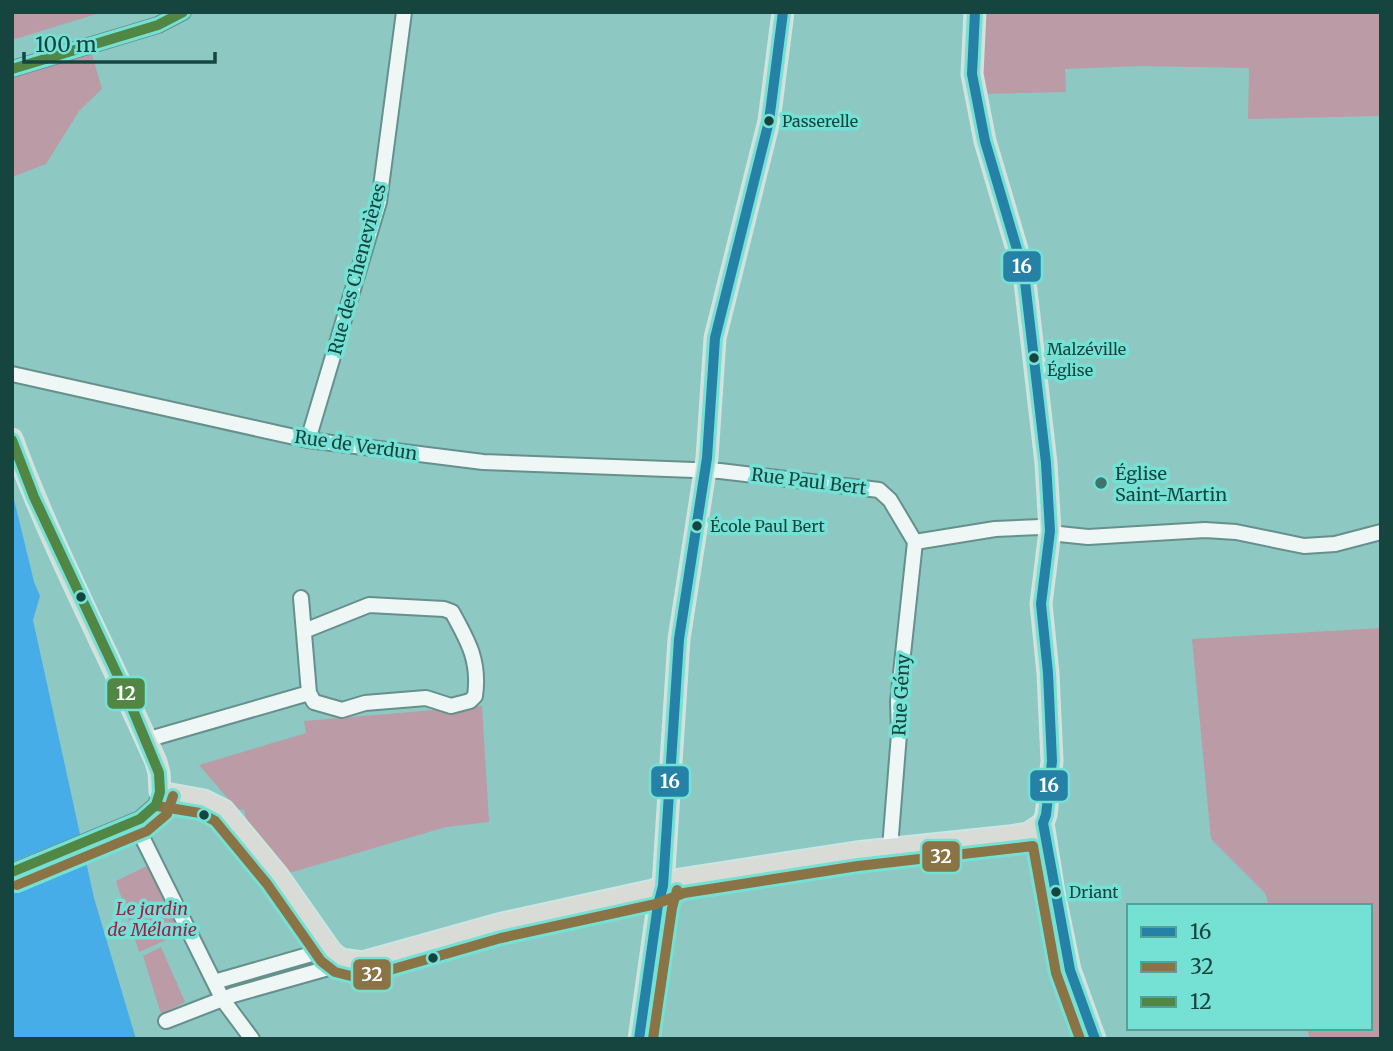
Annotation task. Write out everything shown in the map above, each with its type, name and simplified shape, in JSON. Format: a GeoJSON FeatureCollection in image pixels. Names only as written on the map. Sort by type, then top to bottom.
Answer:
{"type":"FeatureCollection","features":[{"type":"Feature","properties":{"kind":"main road"},"geometry":{"type":"LineString","coordinates":[[639,1039],[663,886],[679,639],[706,470],[715,338],[771,112],[783,12]]}},
{"type":"Feature","properties":{"kind":"main road"},"geometry":{"type":"LineString","coordinates":[[975,12],[972,74],[985,141],[1024,272],[1040,403],[1050,531],[1041,604],[1049,685],[1052,761],[1043,823],[1070,971],[1095,1039]]}},
{"type":"Feature","properties":{"kind":"main road"},"geometry":{"type":"LineString","coordinates":[[12,439],[34,497],[146,740],[159,773],[160,792],[204,800],[224,810],[278,875],[335,954],[362,962],[498,923],[653,890],[680,879],[890,848],[1009,836],[1028,832],[1043,823]]}},
{"type":"Feature","properties":{"kind":"street"},"geometry":{"type":"LineString","coordinates":[[12,69],[158,25],[184,12]]}},
{"type":"Feature","properties":{"kind":"street","name":"Rue des Chenevières"},"geometry":{"type":"LineString","coordinates":[[308,440],[379,202],[404,12]]}},
{"type":"Feature","properties":{"kind":"street","name":"Rue de Verdun"},"geometry":{"type":"LineString","coordinates":[[12,374],[308,440],[483,462],[706,470]]}},
{"type":"Feature","properties":{"kind":"street","name":"Rue Paul Bert"},"geometry":{"type":"LineString","coordinates":[[706,470],[879,490],[890,500],[915,542]]}},
{"type":"Feature","properties":{"kind":"street"},"geometry":{"type":"LineString","coordinates":[[915,542],[995,529],[1041,527],[1088,537],[1205,530],[1236,532],[1304,546],[1335,544],[1381,532]]}},
{"type":"Feature","properties":{"kind":"street","name":"Rue Gény"},"geometry":{"type":"LineString","coordinates":[[890,848],[899,734],[898,701],[915,542]]}},
{"type":"Feature","properties":{"kind":"street"},"geometry":{"type":"LineString","coordinates":[[301,598],[309,693],[314,702],[342,710],[365,702],[426,698],[444,705],[460,705],[474,696],[475,660],[452,612],[444,609],[369,605],[304,631]]}},
{"type":"Feature","properties":{"kind":"street"},"geometry":{"type":"LineString","coordinates":[[146,740],[309,693]]}},
{"type":"Feature","properties":{"kind":"street"},"geometry":{"type":"LineString","coordinates":[[12,872],[146,815],[156,805],[160,792]]}},
{"type":"Feature","properties":{"kind":"street"},"geometry":{"type":"LineString","coordinates":[[143,839],[223,1000],[252,1039]]}},
{"type":"Feature","properties":{"kind":"street"},"geometry":{"type":"LineString","coordinates":[[166,1021],[223,1000],[332,967],[335,954],[214,982]]}},
{"type":"Feature","properties":{"kind":"green space"},"geometry":{"type":"Polygon","coordinates":[[[12,12],[103,12],[12,40],[12,12]]]}},
{"type":"Feature","properties":{"kind":"green space"},"geometry":{"type":"Polygon","coordinates":[[[982,12],[1381,12],[1381,116],[1248,119],[1249,68],[1140,66],[1065,69],[1066,92],[981,94],[982,12]]]}},
{"type":"Feature","properties":{"kind":"green space"},"geometry":{"type":"Polygon","coordinates":[[[92,54],[102,89],[79,111],[46,164],[12,177],[12,77],[92,54]]]}},
{"type":"Feature","properties":{"kind":"green space"},"geometry":{"type":"Polygon","coordinates":[[[1381,628],[1381,1039],[1310,1039],[1308,1030],[1372,1030],[1372,904],[1268,904],[1265,893],[1211,839],[1192,639],[1381,628]]]}},
{"type":"Feature","properties":{"kind":"green space"},"geometry":{"type":"Polygon","coordinates":[[[482,706],[489,822],[446,827],[289,873],[247,822],[244,810],[237,809],[199,765],[306,733],[304,721],[482,706]]]}},
{"type":"Feature","properties":{"kind":"green space","name":"Le jardin de Mélanie"},"geometry":{"type":"Polygon","coordinates":[[[151,864],[184,932],[139,952],[116,881],[151,864]]]}},
{"type":"Feature","properties":{"kind":"green space"},"geometry":{"type":"Polygon","coordinates":[[[161,947],[185,1002],[161,1014],[143,956],[161,947]]]}},
{"type":"Feature","properties":{"kind":"water"},"geometry":{"type":"Polygon","coordinates":[[[12,491],[34,582],[40,596],[33,620],[94,898],[136,1039],[12,1039],[12,491]]]}},
{"type":"Feature","properties":{"kind":"pier"},"geometry":{"type":"Polygon","coordinates":[[[84,833],[87,851],[12,881],[12,862],[84,833]]]}},
{"type":"Feature","properties":{"kind":"transit line","name":"12"},"geometry":{"type":"LineString","coordinates":[[12,69],[158,25],[183,12]]}},
{"type":"Feature","properties":{"kind":"transit line","name":"16"},"geometry":{"type":"LineString","coordinates":[[639,1039],[663,886],[679,639],[707,458],[715,338],[769,121],[783,12]]}},
{"type":"Feature","properties":{"kind":"transit line","name":"16"},"geometry":{"type":"LineString","coordinates":[[975,12],[972,74],[985,141],[1024,273],[1046,463],[1050,531],[1041,604],[1048,673],[1052,761],[1043,823],[1070,970],[1095,1039]]}},
{"type":"Feature","properties":{"kind":"transit line","name":"12"},"geometry":{"type":"LineString","coordinates":[[12,440],[34,497],[125,691],[159,773],[160,792],[156,805],[140,819],[12,872]]}},
{"type":"Feature","properties":{"kind":"transit line","name":"32"},"geometry":{"type":"LineString","coordinates":[[17,885],[147,831],[167,814],[173,796]]}},
{"type":"Feature","properties":{"kind":"transit line","name":"32"},"geometry":{"type":"LineString","coordinates":[[157,806],[200,813],[215,821],[267,884],[321,961],[335,972],[351,976],[376,974],[501,938],[656,904],[684,893],[858,866],[1033,846],[1056,973],[1080,1039]]}},
{"type":"Feature","properties":{"kind":"transit line","name":"32"},"geometry":{"type":"LineString","coordinates":[[653,1039],[677,890]]}},
{"type":"Feature","properties":{"kind":"place","name":"Passerelle"},"geometry":{"type":"Point","coordinates":[769,121]}},
{"type":"Feature","properties":{"kind":"place","name":"Malzéville Église"},"geometry":{"type":"Point","coordinates":[1034,358]}},
{"type":"Feature","properties":{"kind":"place","name":"Église Saint-Martin"},"geometry":{"type":"Point","coordinates":[1101,483]}},
{"type":"Feature","properties":{"kind":"place","name":"École Paul Bert"},"geometry":{"type":"Point","coordinates":[697,526]}},
{"type":"Feature","properties":{"kind":"place","name":"Driant"},"geometry":{"type":"Point","coordinates":[1056,892]}}]}
